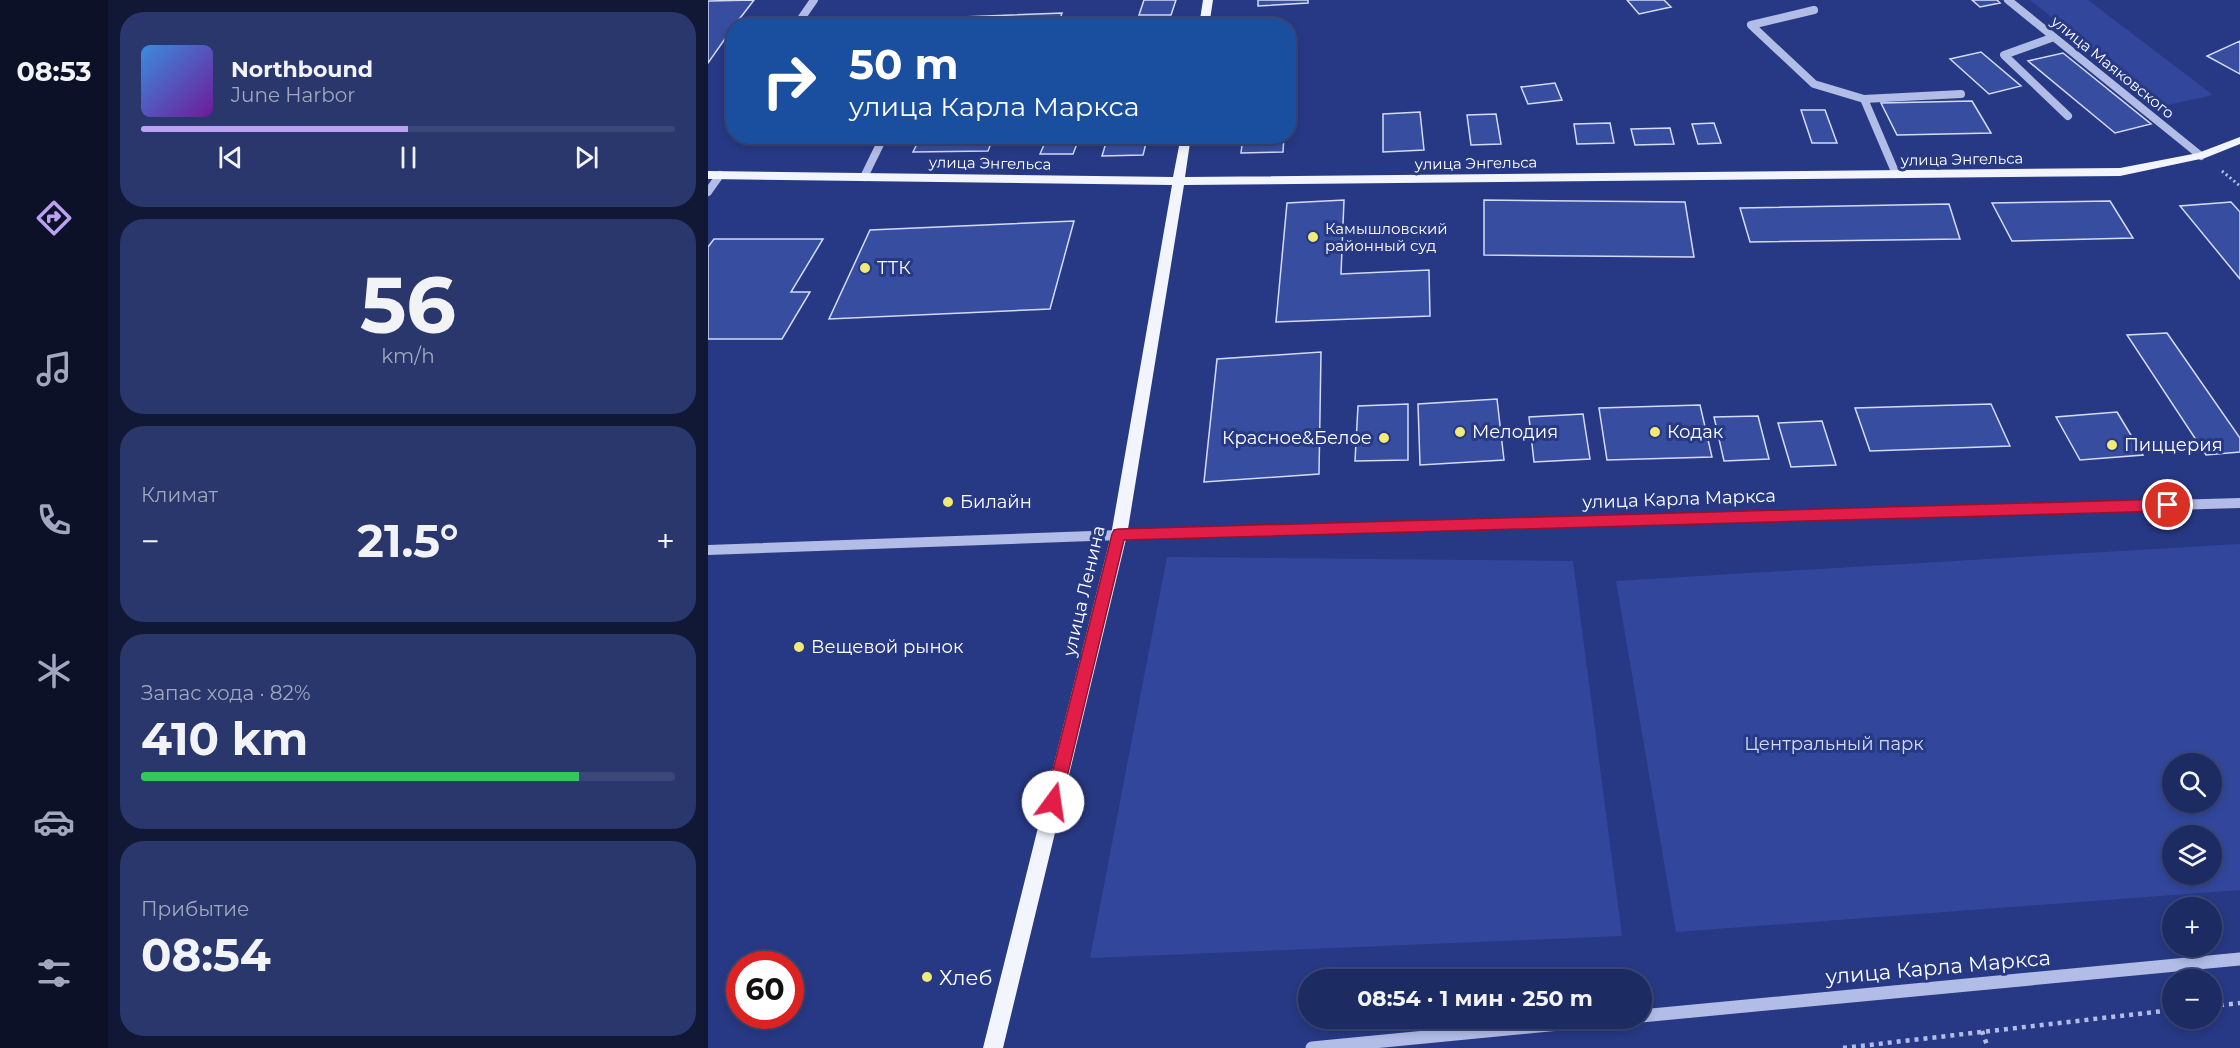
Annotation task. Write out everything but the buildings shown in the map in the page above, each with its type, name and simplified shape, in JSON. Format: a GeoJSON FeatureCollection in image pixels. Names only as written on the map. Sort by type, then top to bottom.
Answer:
{"type":"FeatureCollection","features":[{"type":"Feature","properties":{"kind":"main road"},"geometry":{"type":"LineString","coordinates":[[1205,18],[1208,0]]}},
{"type":"Feature","properties":{"kind":"main road","name":"улица Энгельса"},"geometry":{"type":"LineString","coordinates":[[714,175],[1179,181],[2120,172],[2201,156],[2240,140]]}},
{"type":"Feature","properties":{"kind":"main road","name":"улица Ленина"},"geometry":{"type":"LineString","coordinates":[[993,1048],[1119,534],[1185,144]]}},
{"type":"Feature","properties":{"kind":"street"},"geometry":{"type":"LineString","coordinates":[[802,18],[814,0]]}},
{"type":"Feature","properties":{"kind":"street","name":"улица Маяковского"},"geometry":{"type":"LineString","coordinates":[[2008,0],[2201,156]]}},
{"type":"Feature","properties":{"kind":"street"},"geometry":{"type":"LineString","coordinates":[[1814,9],[1751,25],[1814,84],[1864,99],[1961,94]]}},
{"type":"Feature","properties":{"kind":"street"},"geometry":{"type":"LineString","coordinates":[[2054,37],[2004,55],[2068,116]]}},
{"type":"Feature","properties":{"kind":"street"},"geometry":{"type":"LineString","coordinates":[[1864,99],[1896,174]]}},
{"type":"Feature","properties":{"kind":"street"},"geometry":{"type":"LineString","coordinates":[[864,177],[880,144]]}},
{"type":"Feature","properties":{"kind":"street"},"geometry":{"type":"LineString","coordinates":[[708,192],[714,175]]}},
{"type":"Feature","properties":{"kind":"street","name":"улица Карла Маркса"},"geometry":{"type":"LineString","coordinates":[[708,550],[1119,534],[2240,503]]}},
{"type":"Feature","properties":{"kind":"street","name":"улица Карла Маркса"},"geometry":{"type":"LineString","coordinates":[[1652,1016],[2240,959]]}},
{"type":"Feature","properties":{"kind":"street"},"geometry":{"type":"LineString","coordinates":[[1312,1048],[1507,1029]]}},
{"type":"Feature","properties":{"kind":"path"},"geometry":{"type":"LineString","coordinates":[[2222,1005],[2240,1003]]}},
{"type":"Feature","properties":{"kind":"path"},"geometry":{"type":"LineString","coordinates":[[1843,1048],[2162,1011]]}},
{"type":"Feature","properties":{"kind":"path"},"geometry":{"type":"LineString","coordinates":[[1982,1031],[1988,1048]]}},
{"type":"Feature","properties":{"kind":"green space"},"geometry":{"type":"Polygon","coordinates":[[[2030,0],[2088,0],[2213,95],[2163,106],[2030,0]]]}},
{"type":"Feature","properties":{"kind":"green space","name":"Центральный парк"},"geometry":{"type":"Polygon","coordinates":[[[2240,544],[2240,890],[1676,932],[1616,581],[2240,544]]]}},
{"type":"Feature","properties":{"kind":"green space"},"geometry":{"type":"Polygon","coordinates":[[[1167,557],[1573,561],[1622,936],[1090,958],[1167,557]]]}},
{"type":"Feature","properties":{"kind":"place","name":"Камышловский районный суд"},"geometry":{"type":"Point","coordinates":[1313,237]}},
{"type":"Feature","properties":{"kind":"place","name":"ТТК"},"geometry":{"type":"Point","coordinates":[865,268]}},
{"type":"Feature","properties":{"kind":"place","name":"Мелодия"},"geometry":{"type":"Point","coordinates":[1460,432]}},
{"type":"Feature","properties":{"kind":"place","name":"Кодак"},"geometry":{"type":"Point","coordinates":[1655,432]}},
{"type":"Feature","properties":{"kind":"place","name":"Красное&Белое"},"geometry":{"type":"Point","coordinates":[1384,438]}},
{"type":"Feature","properties":{"kind":"place","name":"Пиццерия"},"geometry":{"type":"Point","coordinates":[2112,445]}},
{"type":"Feature","properties":{"kind":"place","name":"Билайн"},"geometry":{"type":"Point","coordinates":[948,502]}},
{"type":"Feature","properties":{"kind":"place","name":"Вещевой рынок"},"geometry":{"type":"Point","coordinates":[799,647]}},
{"type":"Feature","properties":{"kind":"place","name":"Хлеб"},"geometry":{"type":"Point","coordinates":[927,977]}},
{"type":"Feature","properties":{"kind":"route"},"geometry":{"type":"LineString","coordinates":[[1053,802],[1119,534],[2168,505]]}}]}
